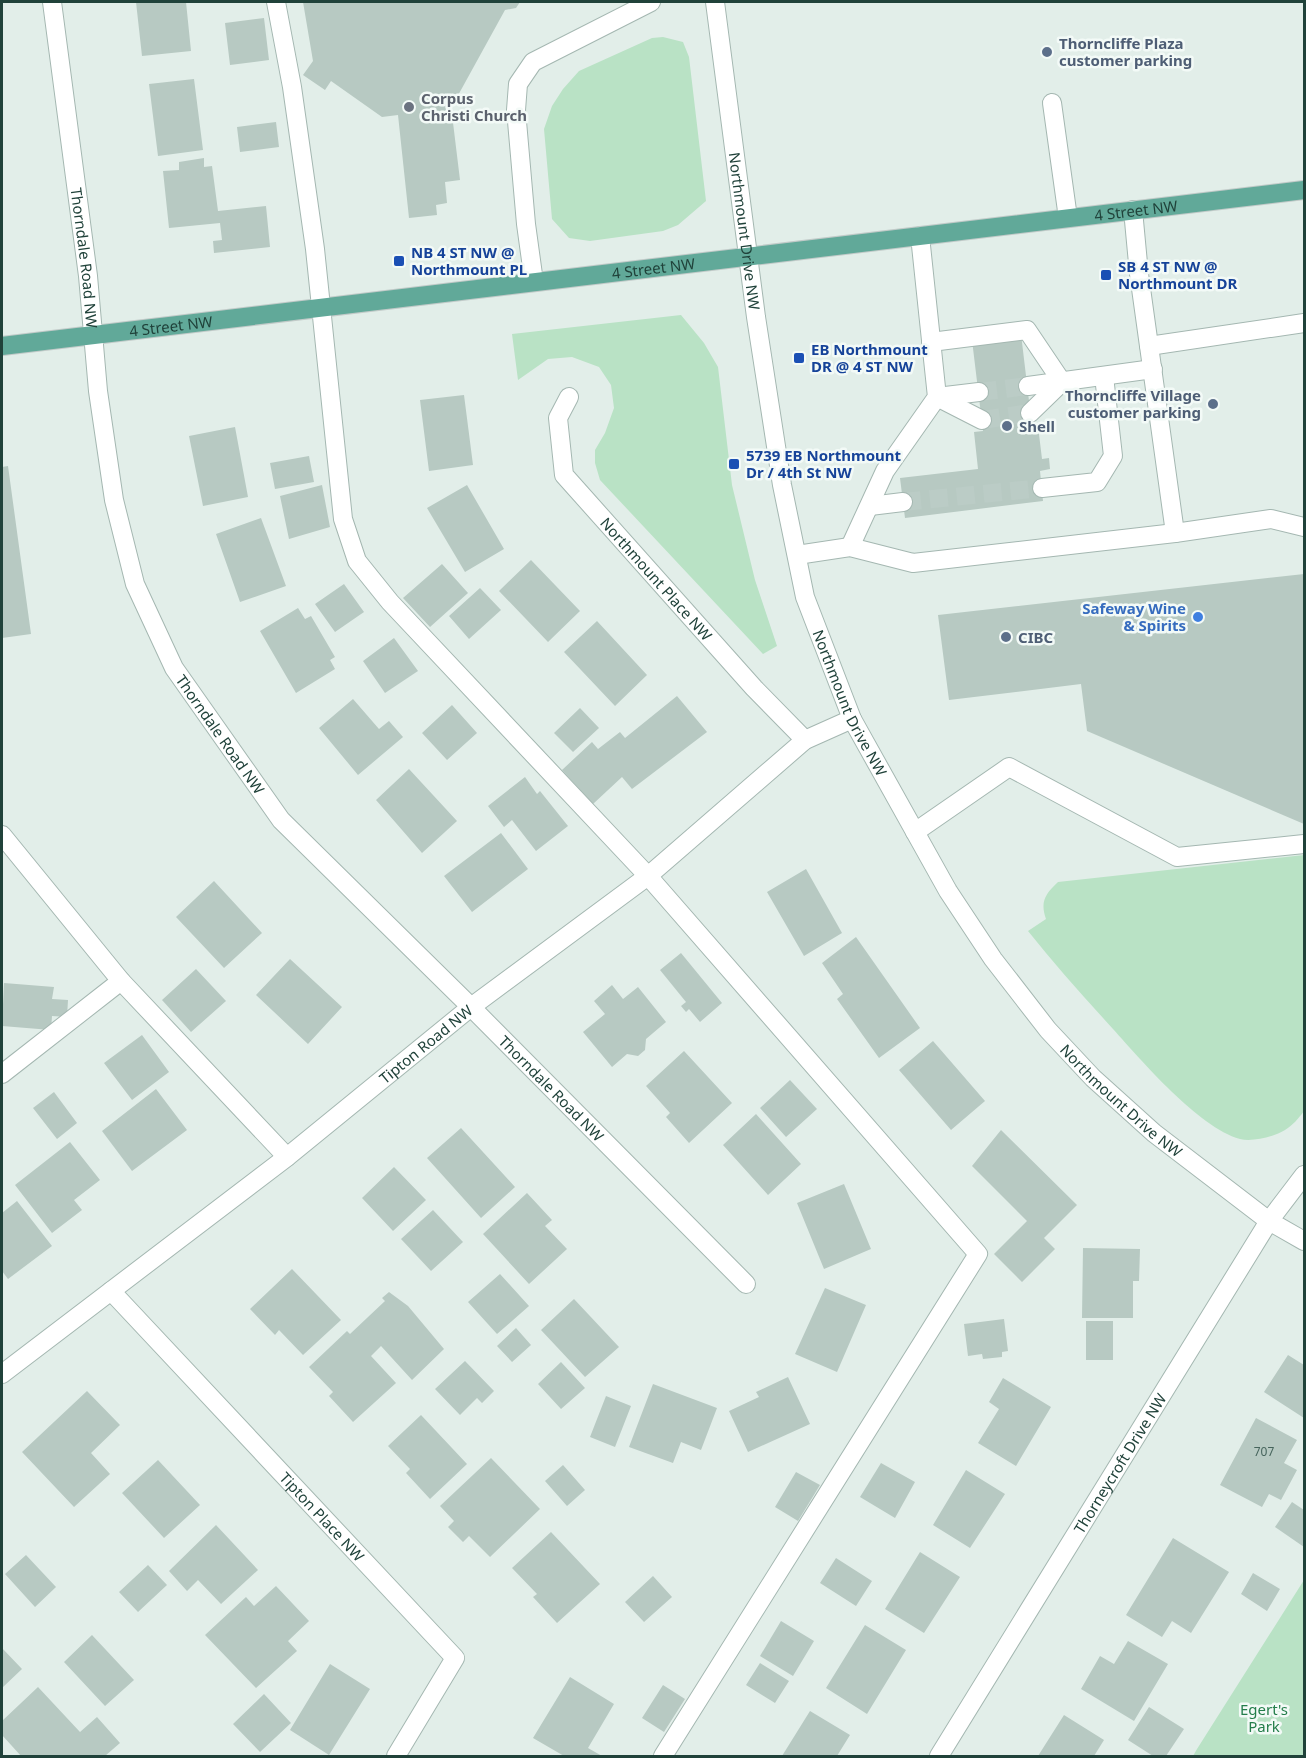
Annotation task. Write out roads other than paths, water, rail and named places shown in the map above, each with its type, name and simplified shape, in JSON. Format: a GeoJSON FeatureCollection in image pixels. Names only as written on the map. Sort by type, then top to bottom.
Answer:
{"type":"FeatureCollection","features":[{"type":"Feature","properties":{"kind":"main road","name":"4 Street NW"},"geometry":{"type":"LineString","coordinates":[[2,346],[1305,190]]}},
{"type":"Feature","properties":{"kind":"street","name":"Thorndale Road NW"},"geometry":{"type":"LineString","coordinates":[[52,2],[87,276],[98,391],[114,500],[135,584],[174,668],[281,819],[746,1284]]}},
{"type":"Feature","properties":{"kind":"street"},"geometry":{"type":"LineString","coordinates":[[276,2],[292,87],[315,249],[343,519],[357,561],[390,602],[648,876],[978,1254],[663,1756]]}},
{"type":"Feature","properties":{"kind":"street"},"geometry":{"type":"LineString","coordinates":[[534,282],[526,224],[516,110],[518,84],[533,62],[651,2]]}},
{"type":"Feature","properties":{"kind":"street","name":"Northmount Drive NW"},"geometry":{"type":"LineString","coordinates":[[715,2],[747,256],[782,485],[805,597],[852,719],[948,891],[993,959],[1048,1030],[1093,1078],[1154,1133],[1269,1221],[1305,1241]]}},
{"type":"Feature","properties":{"kind":"street"},"geometry":{"type":"LineString","coordinates":[[1052,102],[1068,218]]}},
{"type":"Feature","properties":{"kind":"street"},"geometry":{"type":"LineString","coordinates":[[1133,210],[1139,274],[1175,534]]}},
{"type":"Feature","properties":{"kind":"street"},"geometry":{"type":"LineString","coordinates":[[850,547],[885,471],[937,397],[920,236]]}},
{"type":"Feature","properties":{"kind":"street"},"geometry":{"type":"LineString","coordinates":[[1149,346],[1305,323]]}},
{"type":"Feature","properties":{"kind":"street"},"geometry":{"type":"LineString","coordinates":[[931,342],[1027,330],[1062,381]]}},
{"type":"Feature","properties":{"kind":"street"},"geometry":{"type":"LineString","coordinates":[[1028,386],[1153,369]]}},
{"type":"Feature","properties":{"kind":"street"},"geometry":{"type":"LineString","coordinates":[[1042,488],[1097,482],[1113,456],[1104,376]]}},
{"type":"Feature","properties":{"kind":"street"},"geometry":{"type":"LineString","coordinates":[[1030,413],[1062,381]]}},
{"type":"Feature","properties":{"kind":"street"},"geometry":{"type":"LineString","coordinates":[[937,397],[979,392]]}},
{"type":"Feature","properties":{"kind":"street","name":"Northmount Place NW"},"geometry":{"type":"LineString","coordinates":[[568,397],[558,418],[564,475],[754,688],[805,740]]}},
{"type":"Feature","properties":{"kind":"street"},"geometry":{"type":"LineString","coordinates":[[937,397],[982,420]]}},
{"type":"Feature","properties":{"kind":"street"},"geometry":{"type":"LineString","coordinates":[[870,506],[903,502]]}},
{"type":"Feature","properties":{"kind":"street"},"geometry":{"type":"LineString","coordinates":[[796,555],[850,547],[913,564],[1175,534],[1271,519],[1305,527]]}},
{"type":"Feature","properties":{"kind":"street","name":"Tipton Road NW"},"geometry":{"type":"LineString","coordinates":[[2,1374],[287,1157],[471,1007],[648,876],[805,740],[852,719]]}},
{"type":"Feature","properties":{"kind":"street"},"geometry":{"type":"LineString","coordinates":[[915,832],[1009,767],[1177,857],[1305,844]]}},
{"type":"Feature","properties":{"kind":"street"},"geometry":{"type":"LineString","coordinates":[[2,835],[121,981],[287,1157]]}},
{"type":"Feature","properties":{"kind":"street"},"geometry":{"type":"LineString","coordinates":[[2,1074],[121,981]]}},
{"type":"Feature","properties":{"kind":"street","name":"Thorneycroft Drive NW"},"geometry":{"type":"LineString","coordinates":[[939,1756],[1269,1221],[1305,1175]]}},
{"type":"Feature","properties":{"kind":"street","name":"Tipton Place NW"},"geometry":{"type":"LineString","coordinates":[[111,1291],[455,1658],[396,1756]]}},
{"type":"Feature","properties":{"kind":"tunnel"},"geometry":{"type":"LineString","coordinates":[[979,392],[1028,386]]}},
{"type":"Feature","properties":{"kind":"tunnel"},"geometry":{"type":"LineString","coordinates":[[982,420],[1030,413]]}},
{"type":"Feature","properties":{"kind":"tunnel"},"geometry":{"type":"LineString","coordinates":[[903,502],[1042,488]]}},
{"type":"Feature","properties":{"kind":"place","name":"Thorncliffe Plaza customer parking"},"geometry":{"type":"Point","coordinates":[1047,52]}},
{"type":"Feature","properties":{"kind":"place","name":"Corpus Christi Church"},"geometry":{"type":"Point","coordinates":[409,107]}},
{"type":"Feature","properties":{"kind":"place","name":"NB 4 ST NW @ Northmount PL"},"geometry":{"type":"Point","coordinates":[399,261]}},
{"type":"Feature","properties":{"kind":"place","name":"SB 4 ST NW @ Northmount DR"},"geometry":{"type":"Point","coordinates":[1106,275]}},
{"type":"Feature","properties":{"kind":"place","name":"EB Northmount DR @ 4 ST NW"},"geometry":{"type":"Point","coordinates":[799,358]}},
{"type":"Feature","properties":{"kind":"place","name":"Thorncliffe Village customer parking"},"geometry":{"type":"Point","coordinates":[1213,404]}},
{"type":"Feature","properties":{"kind":"place","name":"Shell"},"geometry":{"type":"Point","coordinates":[1007,426]}},
{"type":"Feature","properties":{"kind":"place","name":"5739 EB Northmount Dr / 4th St NW"},"geometry":{"type":"Point","coordinates":[734,464]}},
{"type":"Feature","properties":{"kind":"place","name":"Safeway Wine & Spirits"},"geometry":{"type":"Point","coordinates":[1198,617]}},
{"type":"Feature","properties":{"kind":"place","name":"CIBC"},"geometry":{"type":"Point","coordinates":[1006,637]}},
{"type":"Feature","properties":{"kind":"park label","name":"Egert's Park"},"geometry":{"type":"Point","coordinates":[1264,1718]}}]}
